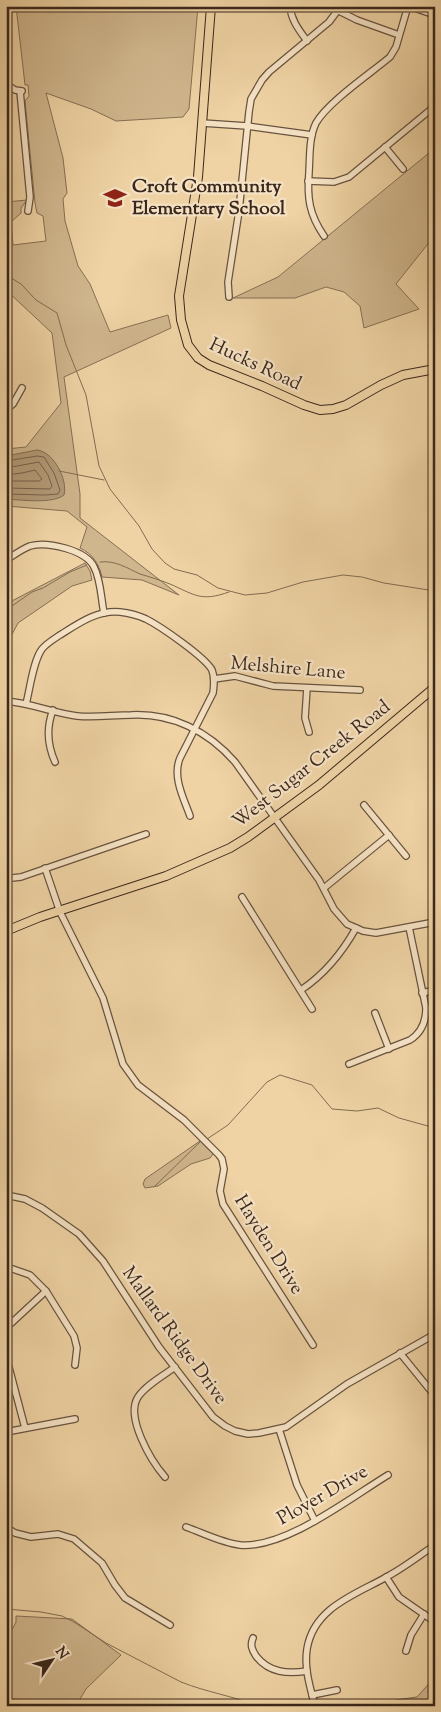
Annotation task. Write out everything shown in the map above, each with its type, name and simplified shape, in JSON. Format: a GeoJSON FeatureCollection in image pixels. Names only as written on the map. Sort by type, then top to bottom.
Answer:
{"type":"FeatureCollection","features":[{"type":"Feature","properties":{"kind":"main road","name":"Hucks Road"},"geometry":{"type":"LineString","coordinates":[[211,6],[195,201],[179,296],[185,338],[198,358],[214,367],[262,386],[304,406],[325,410],[333,410],[346,405],[403,374],[435,369]]}},
{"type":"Feature","properties":{"kind":"main road","name":"West Sugar Creek Road"},"geometry":{"type":"LineString","coordinates":[[6,931],[166,876],[200,862],[242,841],[319,785],[435,687]]}},
{"type":"Feature","properties":{"kind":"street"},"geometry":{"type":"LineString","coordinates":[[290,6],[290,12],[296,28],[307,40]]}},
{"type":"Feature","properties":{"kind":"street"},"geometry":{"type":"LineString","coordinates":[[324,236],[311,212],[308,199],[312,135],[316,123],[330,107],[390,57],[396,47],[408,6],[435,15]]}},
{"type":"Feature","properties":{"kind":"street"},"geometry":{"type":"LineString","coordinates":[[229,297],[228,282],[239,211],[247,126],[256,88],[269,72],[329,22],[340,8],[357,20],[399,35]]}},
{"type":"Feature","properties":{"kind":"street"},"geometry":{"type":"LineString","coordinates":[[6,84],[15,90],[22,91],[30,197],[28,211]]}},
{"type":"Feature","properties":{"kind":"street"},"geometry":{"type":"LineString","coordinates":[[308,181],[334,182],[349,177],[435,106]]}},
{"type":"Feature","properties":{"kind":"street"},"geometry":{"type":"LineString","coordinates":[[202,123],[247,126],[312,135]]}},
{"type":"Feature","properties":{"kind":"street"},"geometry":{"type":"LineString","coordinates":[[385,147],[403,169]]}},
{"type":"Feature","properties":{"kind":"street"},"geometry":{"type":"LineString","coordinates":[[6,410],[13,404],[22,388]]}},
{"type":"Feature","properties":{"kind":"street"},"geometry":{"type":"LineString","coordinates":[[6,560],[27,548],[41,544],[81,554],[89,559],[94,567],[104,613]]}},
{"type":"Feature","properties":{"kind":"street"},"geometry":{"type":"LineString","coordinates":[[26,704],[38,657],[44,646],[82,621],[104,613],[128,613],[148,620],[203,659],[211,669],[214,679],[213,693],[176,769],[190,816]]}},
{"type":"Feature","properties":{"kind":"street","name":"Melshire Lane"},"geometry":{"type":"LineString","coordinates":[[214,679],[235,676],[267,686],[360,690]]}},
{"type":"Feature","properties":{"kind":"street"},"geometry":{"type":"LineString","coordinates":[[307,688],[305,718],[309,732]]}},
{"type":"Feature","properties":{"kind":"street"},"geometry":{"type":"LineString","coordinates":[[6,701],[71,715],[90,717],[129,714],[151,715],[174,720],[195,729],[211,739],[228,754],[275,817],[324,888],[336,913],[347,924],[376,933],[435,922]]}},
{"type":"Feature","properties":{"kind":"street"},"geometry":{"type":"LineString","coordinates":[[53,710],[48,725],[48,736],[55,762]]}},
{"type":"Feature","properties":{"kind":"street"},"geometry":{"type":"LineString","coordinates":[[364,805],[406,856]]}},
{"type":"Feature","properties":{"kind":"street"},"geometry":{"type":"LineString","coordinates":[[6,876],[12,878],[21,876],[146,834]]}},
{"type":"Feature","properties":{"kind":"street"},"geometry":{"type":"LineString","coordinates":[[324,888],[389,835]]}},
{"type":"Feature","properties":{"kind":"street","name":"Hayden Drive"},"geometry":{"type":"LineString","coordinates":[[45,868],[60,912],[103,998],[118,1051],[127,1073],[142,1090],[194,1129],[222,1159],[224,1172],[220,1191],[223,1204],[313,1345]]}},
{"type":"Feature","properties":{"kind":"street"},"geometry":{"type":"LineString","coordinates":[[242,897],[312,1009]]}},
{"type":"Feature","properties":{"kind":"street"},"geometry":{"type":"LineString","coordinates":[[349,1064],[410,1040],[421,1030],[426,1018],[409,927]]}},
{"type":"Feature","properties":{"kind":"street"},"geometry":{"type":"LineString","coordinates":[[301,990],[331,964],[356,928]]}},
{"type":"Feature","properties":{"kind":"street"},"geometry":{"type":"LineString","coordinates":[[422,993],[435,990]]}},
{"type":"Feature","properties":{"kind":"street"},"geometry":{"type":"LineString","coordinates":[[375,1013],[389,1049]]}},
{"type":"Feature","properties":{"kind":"street","name":"Mallard Ridge Drive"},"geometry":{"type":"LineString","coordinates":[[6,1195],[25,1200],[42,1208],[79,1234],[108,1268],[154,1340],[213,1417],[235,1431],[248,1434],[279,1429],[290,1425],[347,1384],[435,1334]]}},
{"type":"Feature","properties":{"kind":"street"},"geometry":{"type":"LineString","coordinates":[[7,1267],[30,1275],[46,1291],[74,1336],[77,1348],[75,1365]]}},
{"type":"Feature","properties":{"kind":"street"},"geometry":{"type":"LineString","coordinates":[[6,1328],[46,1291]]}},
{"type":"Feature","properties":{"kind":"street"},"geometry":{"type":"LineString","coordinates":[[400,1353],[435,1396]]}},
{"type":"Feature","properties":{"kind":"street"},"geometry":{"type":"LineString","coordinates":[[6,1356],[25,1428]]}},
{"type":"Feature","properties":{"kind":"street"},"geometry":{"type":"LineString","coordinates":[[165,1478],[155,1465],[137,1429],[134,1411],[139,1395],[175,1367]]}},
{"type":"Feature","properties":{"kind":"street"},"geometry":{"type":"LineString","coordinates":[[6,1432],[75,1418]]}},
{"type":"Feature","properties":{"kind":"street"},"geometry":{"type":"LineString","coordinates":[[279,1429],[297,1485],[315,1520]]}},
{"type":"Feature","properties":{"kind":"street","name":"Plover Drive"},"geometry":{"type":"LineString","coordinates":[[186,1527],[230,1543],[250,1545],[281,1538],[315,1520],[388,1475]]}},
{"type":"Feature","properties":{"kind":"street"},"geometry":{"type":"LineString","coordinates":[[6,1527],[15,1533],[31,1537],[58,1534],[74,1539],[102,1563],[125,1598],[170,1625]]}},
{"type":"Feature","properties":{"kind":"street"},"geometry":{"type":"LineString","coordinates":[[314,1706],[306,1659],[308,1642],[314,1628],[324,1615],[337,1604],[386,1577],[435,1544]]}},
{"type":"Feature","properties":{"kind":"street"},"geometry":{"type":"LineString","coordinates":[[386,1577],[399,1597],[435,1622]]}},
{"type":"Feature","properties":{"kind":"street"},"geometry":{"type":"LineString","coordinates":[[406,1651],[411,1635],[424,1614]]}},
{"type":"Feature","properties":{"kind":"street"},"geometry":{"type":"LineString","coordinates":[[253,1638],[251,1645],[254,1654],[268,1667],[286,1673],[307,1671]]}},
{"type":"Feature","properties":{"kind":"street"},"geometry":{"type":"LineString","coordinates":[[312,1695],[337,1690]]}},
{"type":"Feature","properties":{"kind":"street"},"geometry":{"type":"LineString","coordinates":[[6,1700],[18,1706]]}},
{"type":"Feature","properties":{"kind":"shaded area"},"geometry":{"type":"Polygon","coordinates":[[[16,6],[198,6],[189,109],[183,117],[116,121],[91,109],[46,93],[63,158],[67,193],[63,199],[65,221],[78,266],[90,284],[110,332],[168,315],[171,328],[64,377],[80,494],[80,518],[179,595],[142,580],[102,577],[95,560],[89,553],[80,548],[87,527],[67,511],[6,506],[6,449],[26,447],[61,403],[52,333],[6,290],[6,202],[27,200],[21,208],[21,213],[11,222],[13,245],[46,241],[43,216],[37,213],[35,203],[25,101],[29,96],[28,85],[25,85],[16,6]]]}},
{"type":"Feature","properties":{"kind":"shaded area"},"geometry":{"type":"Polygon","coordinates":[[[435,148],[435,235],[396,284],[419,309],[364,328],[360,306],[344,292],[326,287],[295,298],[233,298],[278,277],[435,148]]]}},
{"type":"Feature","properties":{"kind":"shaded area"},"geometry":{"type":"Polygon","coordinates":[[[85,563],[90,571],[92,580],[72,586],[18,623],[6,646],[6,604],[85,563]]]}},
{"type":"Feature","properties":{"kind":"shaded area"},"geometry":{"type":"Polygon","coordinates":[[[200,1141],[213,1154],[210,1158],[191,1164],[158,1186],[145,1188],[143,1184],[145,1179],[200,1141]]]}},
{"type":"Feature","properties":{"kind":"shaded area"},"geometry":{"type":"Polygon","coordinates":[[[16,1616],[72,1619],[121,1655],[86,1689],[76,1706],[23,1706],[6,1697],[6,1641],[16,1622],[16,1616]]]}},
{"type":"Feature","properties":{"kind":"shaded area"},"geometry":{"type":"Polygon","coordinates":[[[435,1677],[435,1706],[385,1706],[395,1700],[417,1697],[435,1677]]]}},
{"type":"Feature","properties":{"kind":"water"},"geometry":{"type":"Polygon","coordinates":[[[37,450],[43,452],[54,461],[62,475],[65,489],[64,495],[52,500],[28,501],[6,499],[6,456],[37,450]]]}},
{"type":"Feature","properties":{"kind":"waterway"},"geometry":{"type":"LineString","coordinates":[[6,275],[21,284],[36,300],[57,313],[66,345],[86,395],[99,466],[110,489],[139,526],[152,549],[165,563],[174,569],[197,575],[218,588],[245,595],[267,593],[303,582],[343,575],[435,591]]}},
{"type":"Feature","properties":{"kind":"waterway"},"geometry":{"type":"LineString","coordinates":[[59,471],[104,480]]}},
{"type":"Feature","properties":{"kind":"waterway"},"geometry":{"type":"LineString","coordinates":[[100,562],[111,562],[121,565],[198,596],[211,597],[229,592]]}},
{"type":"Feature","properties":{"kind":"waterway"},"geometry":{"type":"LineString","coordinates":[[6,608],[9,608],[32,592],[87,565]]}},
{"type":"Feature","properties":{"kind":"waterway"},"geometry":{"type":"LineString","coordinates":[[207,1139],[228,1125],[267,1082],[280,1075],[312,1085],[332,1109],[357,1111],[378,1108],[399,1118],[435,1128]]}},
{"type":"Feature","properties":{"kind":"waterway"},"geometry":{"type":"LineString","coordinates":[[154,1187],[201,1141]]}},
{"type":"Feature","properties":{"kind":"waterway"},"geometry":{"type":"LineString","coordinates":[[6,1609],[62,1616],[106,1643],[181,1682],[258,1706]]}},
{"type":"Feature","properties":{"kind":"waterway"},"geometry":{"type":"LineString","coordinates":[[428,1706],[435,1703]]}},
{"type":"Feature","properties":{"kind":"place","name":"Croft Community Elementary School"},"geometry":{"type":"Point","coordinates":[115,198]}}]}
